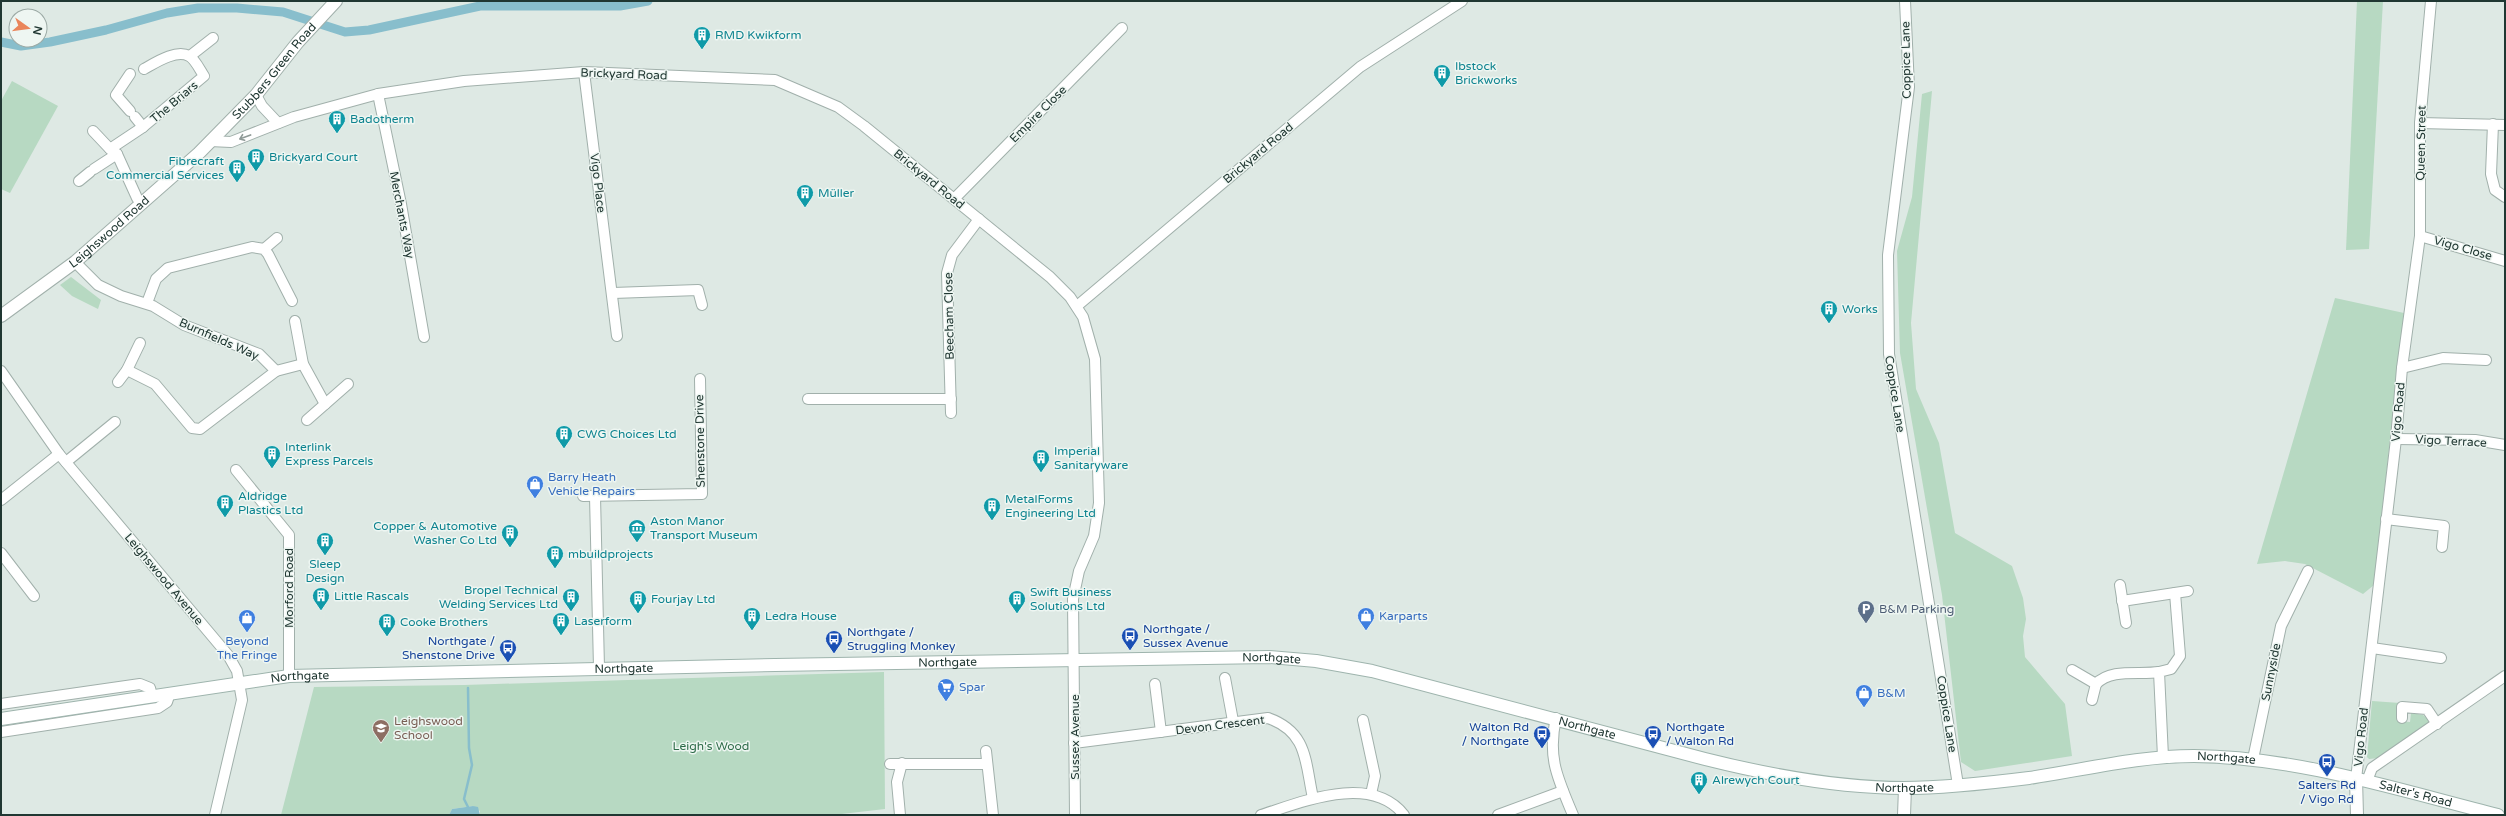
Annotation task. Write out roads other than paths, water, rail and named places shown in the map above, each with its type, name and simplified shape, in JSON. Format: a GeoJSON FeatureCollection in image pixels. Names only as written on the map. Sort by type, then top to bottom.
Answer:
{"type":"FeatureCollection","features":[{"type":"Feature","properties":{"kind":"main road","name":"Stubbers Green Road"},"geometry":{"type":"LineString","coordinates":[[210,140],[256,95],[298,42],[334,4]]}},
{"type":"Feature","properties":{"kind":"main road","name":"Leighswood Road"},"geometry":{"type":"LineString","coordinates":[[1,316],[75,262],[142,204],[210,140]]}},
{"type":"Feature","properties":{"kind":"main road","name":"Northgate"},"geometry":{"type":"LineString","coordinates":[[1,719],[290,676],[599,668],[1246,656],[1316,661],[1380,673],[1758,771],[1818,781],[1904,788],[1958,785],[2029,778],[2110,763],[2163,757],[2192,756],[2253,759],[2295,765],[2362,780]]}},
{"type":"Feature","properties":{"kind":"main road"},"geometry":{"type":"LineString","coordinates":[[2357,815],[2362,780]]}},
{"type":"Feature","properties":{"kind":"main road","name":"Salter's Road"},"geometry":{"type":"LineString","coordinates":[[2362,780],[2498,815]]}},
{"type":"Feature","properties":{"kind":"main road"},"geometry":{"type":"LineString","coordinates":[[1904,788],[1904,815]]}},
{"type":"Feature","properties":{"kind":"street","name":"Brickyard Road"},"geometry":{"type":"LineString","coordinates":[[210,140],[231,142],[278,123],[378,94],[464,80],[584,72],[775,80],[838,107],[1050,277],[1077,306],[1360,67],[1462,1]]}},
{"type":"Feature","properties":{"kind":"street","name":"Coppice Lane"},"geometry":{"type":"LineString","coordinates":[[1905,1],[1909,87],[1888,255],[1890,292],[1889,354],[1958,785]]}},
{"type":"Feature","properties":{"kind":"street","name":"Queen Street"},"geometry":{"type":"LineString","coordinates":[[2413,285],[2420,236],[2420,123],[2431,1]]}},
{"type":"Feature","properties":{"kind":"street","name":"Empire Close"},"geometry":{"type":"LineString","coordinates":[[954,199],[1122,28]]}},
{"type":"Feature","properties":{"kind":"street"},"geometry":{"type":"LineString","coordinates":[[144,69],[172,55],[183,54],[190,56],[213,38]]}},
{"type":"Feature","properties":{"kind":"street","name":"The Briars"},"geometry":{"type":"LineString","coordinates":[[79,181],[204,76],[190,56]]}},
{"type":"Feature","properties":{"kind":"street","name":"Vigo Place"},"geometry":{"type":"LineString","coordinates":[[584,72],[613,293],[617,336]]}},
{"type":"Feature","properties":{"kind":"street","name":"The Briars"},"geometry":{"type":"LineString","coordinates":[[130,74],[116,95],[143,127]]}},
{"type":"Feature","properties":{"kind":"street","name":"Merchants Way"},"geometry":{"type":"LineString","coordinates":[[378,94],[424,337]]}},
{"type":"Feature","properties":{"kind":"street"},"geometry":{"type":"LineString","coordinates":[[256,95],[262,106],[278,123]]}},
{"type":"Feature","properties":{"kind":"street"},"geometry":{"type":"LineString","coordinates":[[2420,123],[2505,125]]}},
{"type":"Feature","properties":{"kind":"street"},"geometry":{"type":"LineString","coordinates":[[2493,124],[2491,174],[2495,190],[2505,197]]}},
{"type":"Feature","properties":{"kind":"street"},"geometry":{"type":"LineString","coordinates":[[93,131],[114,152],[130,185],[142,204]]}},
{"type":"Feature","properties":{"kind":"street","name":"Beecham Close"},"geometry":{"type":"LineString","coordinates":[[951,412],[947,273],[952,255],[979,219]]}},
{"type":"Feature","properties":{"kind":"street","name":"Vigo Close"},"geometry":{"type":"LineString","coordinates":[[2420,236],[2505,261]]}},
{"type":"Feature","properties":{"kind":"street"},"geometry":{"type":"LineString","coordinates":[[147,303],[156,279],[168,268],[252,248],[264,249],[277,238]]}},
{"type":"Feature","properties":{"kind":"street"},"geometry":{"type":"LineString","coordinates":[[264,249],[292,301]]}},
{"type":"Feature","properties":{"kind":"street","name":"Burnfields Way"},"geometry":{"type":"LineString","coordinates":[[75,262],[98,285],[121,296],[147,303],[184,325],[259,354],[276,371]]}},
{"type":"Feature","properties":{"kind":"street","name":"Vigo Road"},"geometry":{"type":"LineString","coordinates":[[2362,780],[2375,604],[2396,439],[2402,368],[2413,285]]}},
{"type":"Feature","properties":{"kind":"street"},"geometry":{"type":"LineString","coordinates":[[613,293],[698,290],[702,305]]}},
{"type":"Feature","properties":{"kind":"street","name":"Sussex Avenue"},"geometry":{"type":"LineString","coordinates":[[1075,815],[1073,594],[1079,571],[1094,536],[1099,503],[1095,359],[1089,330],[1077,306]]}},
{"type":"Feature","properties":{"kind":"street"},"geometry":{"type":"LineString","coordinates":[[295,321],[303,364],[325,404]]}},
{"type":"Feature","properties":{"kind":"street"},"geometry":{"type":"LineString","coordinates":[[118,382],[127,370],[140,344]]}},
{"type":"Feature","properties":{"kind":"street"},"geometry":{"type":"LineString","coordinates":[[2402,368],[2443,358],[2486,360]]}},
{"type":"Feature","properties":{"kind":"street"},"geometry":{"type":"LineString","coordinates":[[127,370],[155,384],[192,428],[196,430],[200,429],[276,371],[303,364]]}},
{"type":"Feature","properties":{"kind":"street","name":"Leighswood Avenue"},"geometry":{"type":"LineString","coordinates":[[1,371],[59,454],[228,656],[237,670],[242,700],[215,815]]}},
{"type":"Feature","properties":{"kind":"street","name":"Shenstone Drive"},"geometry":{"type":"LineString","coordinates":[[583,496],[702,494],[700,380]]}},
{"type":"Feature","properties":{"kind":"street"},"geometry":{"type":"LineString","coordinates":[[307,420],[348,384]]}},
{"type":"Feature","properties":{"kind":"street"},"geometry":{"type":"LineString","coordinates":[[808,399],[951,399]]}},
{"type":"Feature","properties":{"kind":"street"},"geometry":{"type":"LineString","coordinates":[[66,462],[115,422]]}},
{"type":"Feature","properties":{"kind":"street","name":"Vigo Terrace"},"geometry":{"type":"LineString","coordinates":[[2396,439],[2475,440],[2505,444]]}},
{"type":"Feature","properties":{"kind":"street"},"geometry":{"type":"LineString","coordinates":[[1,500],[59,454]]}},
{"type":"Feature","properties":{"kind":"street","name":"Morford Road"},"geometry":{"type":"LineString","coordinates":[[236,470],[255,487],[289,535],[290,676]]}},
{"type":"Feature","properties":{"kind":"street"},"geometry":{"type":"LineString","coordinates":[[595,496],[599,668]]}},
{"type":"Feature","properties":{"kind":"street"},"geometry":{"type":"LineString","coordinates":[[2386,519],[2444,526],[2442,546]]}},
{"type":"Feature","properties":{"kind":"street"},"geometry":{"type":"LineString","coordinates":[[1,553],[34,596]]}},
{"type":"Feature","properties":{"kind":"street","name":"Sunnyside"},"geometry":{"type":"LineString","coordinates":[[2253,759],[2281,626],[2304,589],[2308,571]]}},
{"type":"Feature","properties":{"kind":"street"},"geometry":{"type":"LineString","coordinates":[[2120,584],[2126,623]]}},
{"type":"Feature","properties":{"kind":"street"},"geometry":{"type":"LineString","coordinates":[[2122,601],[2188,591]]}},
{"type":"Feature","properties":{"kind":"street"},"geometry":{"type":"LineString","coordinates":[[2092,700],[2096,684],[2112,674],[2143,674],[2171,669],[2180,656],[2175,593]]}},
{"type":"Feature","properties":{"kind":"street"},"geometry":{"type":"LineString","coordinates":[[2372,648],[2441,658]]}},
{"type":"Feature","properties":{"kind":"street"},"geometry":{"type":"LineString","coordinates":[[2072,670],[2096,684]]}},
{"type":"Feature","properties":{"kind":"street"},"geometry":{"type":"LineString","coordinates":[[2159,672],[2163,757]]}},
{"type":"Feature","properties":{"kind":"street"},"geometry":{"type":"LineString","coordinates":[[2362,780],[2372,768],[2505,676]]}},
{"type":"Feature","properties":{"kind":"street"},"geometry":{"type":"LineString","coordinates":[[1225,678],[1233,721]]}},
{"type":"Feature","properties":{"kind":"street"},"geometry":{"type":"LineString","coordinates":[[1,704],[140,684],[150,688],[152,696]]}},
{"type":"Feature","properties":{"kind":"street"},"geometry":{"type":"LineString","coordinates":[[1155,684],[1161,732]]}},
{"type":"Feature","properties":{"kind":"street"},"geometry":{"type":"LineString","coordinates":[[1,732],[158,708],[167,702],[170,693]]}},
{"type":"Feature","properties":{"kind":"street"},"geometry":{"type":"LineString","coordinates":[[2402,718],[2402,707],[2427,709],[2437,724]]}},
{"type":"Feature","properties":{"kind":"street","name":"Devon Crescent"},"geometry":{"type":"LineString","coordinates":[[1074,743],[1233,721],[1268,718],[1287,726],[1301,743],[1313,798]]}},
{"type":"Feature","properties":{"kind":"street"},"geometry":{"type":"LineString","coordinates":[[1556,718],[1553,732],[1553,762],[1573,815]]}},
{"type":"Feature","properties":{"kind":"street"},"geometry":{"type":"LineString","coordinates":[[1363,720],[1375,776],[1371,794]]}},
{"type":"Feature","properties":{"kind":"street"},"geometry":{"type":"LineString","coordinates":[[986,752],[986,764],[993,815],[989,815]]}},
{"type":"Feature","properties":{"kind":"street"},"geometry":{"type":"LineString","coordinates":[[900,815],[897,782],[902,763]]}},
{"type":"Feature","properties":{"kind":"street"},"geometry":{"type":"LineString","coordinates":[[890,764],[986,764]]}},
{"type":"Feature","properties":{"kind":"street"},"geometry":{"type":"LineString","coordinates":[[1498,815],[1563,791]]}},
{"type":"Feature","properties":{"kind":"street"},"geometry":{"type":"LineString","coordinates":[[1261,815],[1313,798],[1358,793],[1371,794],[1394,805],[1404,815]]}},
{"type":"Feature","properties":{"kind":"water"},"geometry":{"type":"Polygon","coordinates":[[[473,806],[478,807],[480,815],[449,815],[452,809],[473,806]]]}},
{"type":"Feature","properties":{"kind":"waterway"},"geometry":{"type":"LineString","coordinates":[[1,42],[21,46],[50,42],[106,30],[167,13],[198,8],[237,8],[283,12],[345,32],[369,30],[480,6],[620,6],[648,1]]}},
{"type":"Feature","properties":{"kind":"waterway"},"geometry":{"type":"LineString","coordinates":[[468,688],[469,748],[472,765],[464,799],[468,807]]}},
{"type":"Feature","properties":{"kind":"place","name":"RMD Kwikform"},"geometry":{"type":"Point","coordinates":[702,50]}},
{"type":"Feature","properties":{"kind":"place","name":"Ibstock Brickworks"},"geometry":{"type":"Point","coordinates":[1442,88]}},
{"type":"Feature","properties":{"kind":"place","name":"Badotherm"},"geometry":{"type":"Point","coordinates":[337,134]}},
{"type":"Feature","properties":{"kind":"place","name":"Brickyard Court"},"geometry":{"type":"Point","coordinates":[256,172]}},
{"type":"Feature","properties":{"kind":"place","name":"Fibrecraft Commercial Services"},"geometry":{"type":"Point","coordinates":[237,183]}},
{"type":"Feature","properties":{"kind":"place","name":"Müller"},"geometry":{"type":"Point","coordinates":[805,208]}},
{"type":"Feature","properties":{"kind":"place","name":"Works"},"geometry":{"type":"Point","coordinates":[1829,324]}},
{"type":"Feature","properties":{"kind":"place","name":"CWG Choices Ltd"},"geometry":{"type":"Point","coordinates":[564,449]}},
{"type":"Feature","properties":{"kind":"place","name":"Interlink Express Parcels"},"geometry":{"type":"Point","coordinates":[272,469]}},
{"type":"Feature","properties":{"kind":"place","name":"Imperial Sanitaryware"},"geometry":{"type":"Point","coordinates":[1041,473]}},
{"type":"Feature","properties":{"kind":"place","name":"Barry Heath Vehicle Repairs"},"geometry":{"type":"Point","coordinates":[535,499]}},
{"type":"Feature","properties":{"kind":"place","name":"Aldridge Plastics Ltd"},"geometry":{"type":"Point","coordinates":[225,518]}},
{"type":"Feature","properties":{"kind":"place","name":"MetalForms Engineering Ltd"},"geometry":{"type":"Point","coordinates":[992,521]}},
{"type":"Feature","properties":{"kind":"place","name":"Aston Manor Transport Museum"},"geometry":{"type":"Point","coordinates":[637,543]}},
{"type":"Feature","properties":{"kind":"place","name":"Copper & Automotive Washer Co Ltd"},"geometry":{"type":"Point","coordinates":[510,548]}},
{"type":"Feature","properties":{"kind":"place","name":"Sleep Design"},"geometry":{"type":"Point","coordinates":[325,556]}},
{"type":"Feature","properties":{"kind":"place","name":"mbuildprojects"},"geometry":{"type":"Point","coordinates":[555,569]}},
{"type":"Feature","properties":{"kind":"place","name":"Little Rascals"},"geometry":{"type":"Point","coordinates":[321,611]}},
{"type":"Feature","properties":{"kind":"place","name":"Bropel Technical Welding Services Ltd"},"geometry":{"type":"Point","coordinates":[571,612]}},
{"type":"Feature","properties":{"kind":"place","name":"Fourjay Ltd"},"geometry":{"type":"Point","coordinates":[638,614]}},
{"type":"Feature","properties":{"kind":"place","name":"Swift Business Solutions Ltd"},"geometry":{"type":"Point","coordinates":[1017,614]}},
{"type":"Feature","properties":{"kind":"place","name":"B&M Parking"},"geometry":{"type":"Point","coordinates":[1866,624]}},
{"type":"Feature","properties":{"kind":"place","name":"Ledra House"},"geometry":{"type":"Point","coordinates":[752,631]}},
{"type":"Feature","properties":{"kind":"place","name":"Karparts"},"geometry":{"type":"Point","coordinates":[1366,631]}},
{"type":"Feature","properties":{"kind":"place","name":"Beyond The Fringe"},"geometry":{"type":"Point","coordinates":[247,633]}},
{"type":"Feature","properties":{"kind":"place","name":"Laserform"},"geometry":{"type":"Point","coordinates":[561,636]}},
{"type":"Feature","properties":{"kind":"place","name":"Cooke Brothers"},"geometry":{"type":"Point","coordinates":[387,637]}},
{"type":"Feature","properties":{"kind":"place","name":"Northgate / Sussex Avenue"},"geometry":{"type":"Point","coordinates":[1130,651]}},
{"type":"Feature","properties":{"kind":"place","name":"Northgate / Struggling Monkey"},"geometry":{"type":"Point","coordinates":[834,654]}},
{"type":"Feature","properties":{"kind":"place","name":"Northgate / Shenstone Drive"},"geometry":{"type":"Point","coordinates":[508,663]}},
{"type":"Feature","properties":{"kind":"place","name":"Spar"},"geometry":{"type":"Point","coordinates":[946,702]}},
{"type":"Feature","properties":{"kind":"place","name":"B&M"},"geometry":{"type":"Point","coordinates":[1864,708]}},
{"type":"Feature","properties":{"kind":"place","name":"Leighswood School"},"geometry":{"type":"Point","coordinates":[381,743]}},
{"type":"Feature","properties":{"kind":"place","name":"Walton Rd / Northgate"},"geometry":{"type":"Point","coordinates":[1542,749]}},
{"type":"Feature","properties":{"kind":"place","name":"Northgate / Walton Rd"},"geometry":{"type":"Point","coordinates":[1653,749]}},
{"type":"Feature","properties":{"kind":"place","name":"Salters Rd / Vigo Rd"},"geometry":{"type":"Point","coordinates":[2327,777]}},
{"type":"Feature","properties":{"kind":"place","name":"Alrewych Court"},"geometry":{"type":"Point","coordinates":[1699,795]}},
{"type":"Feature","properties":{"kind":"park label","name":"Leigh's Wood"},"geometry":{"type":"Point","coordinates":[711,746]}}]}
